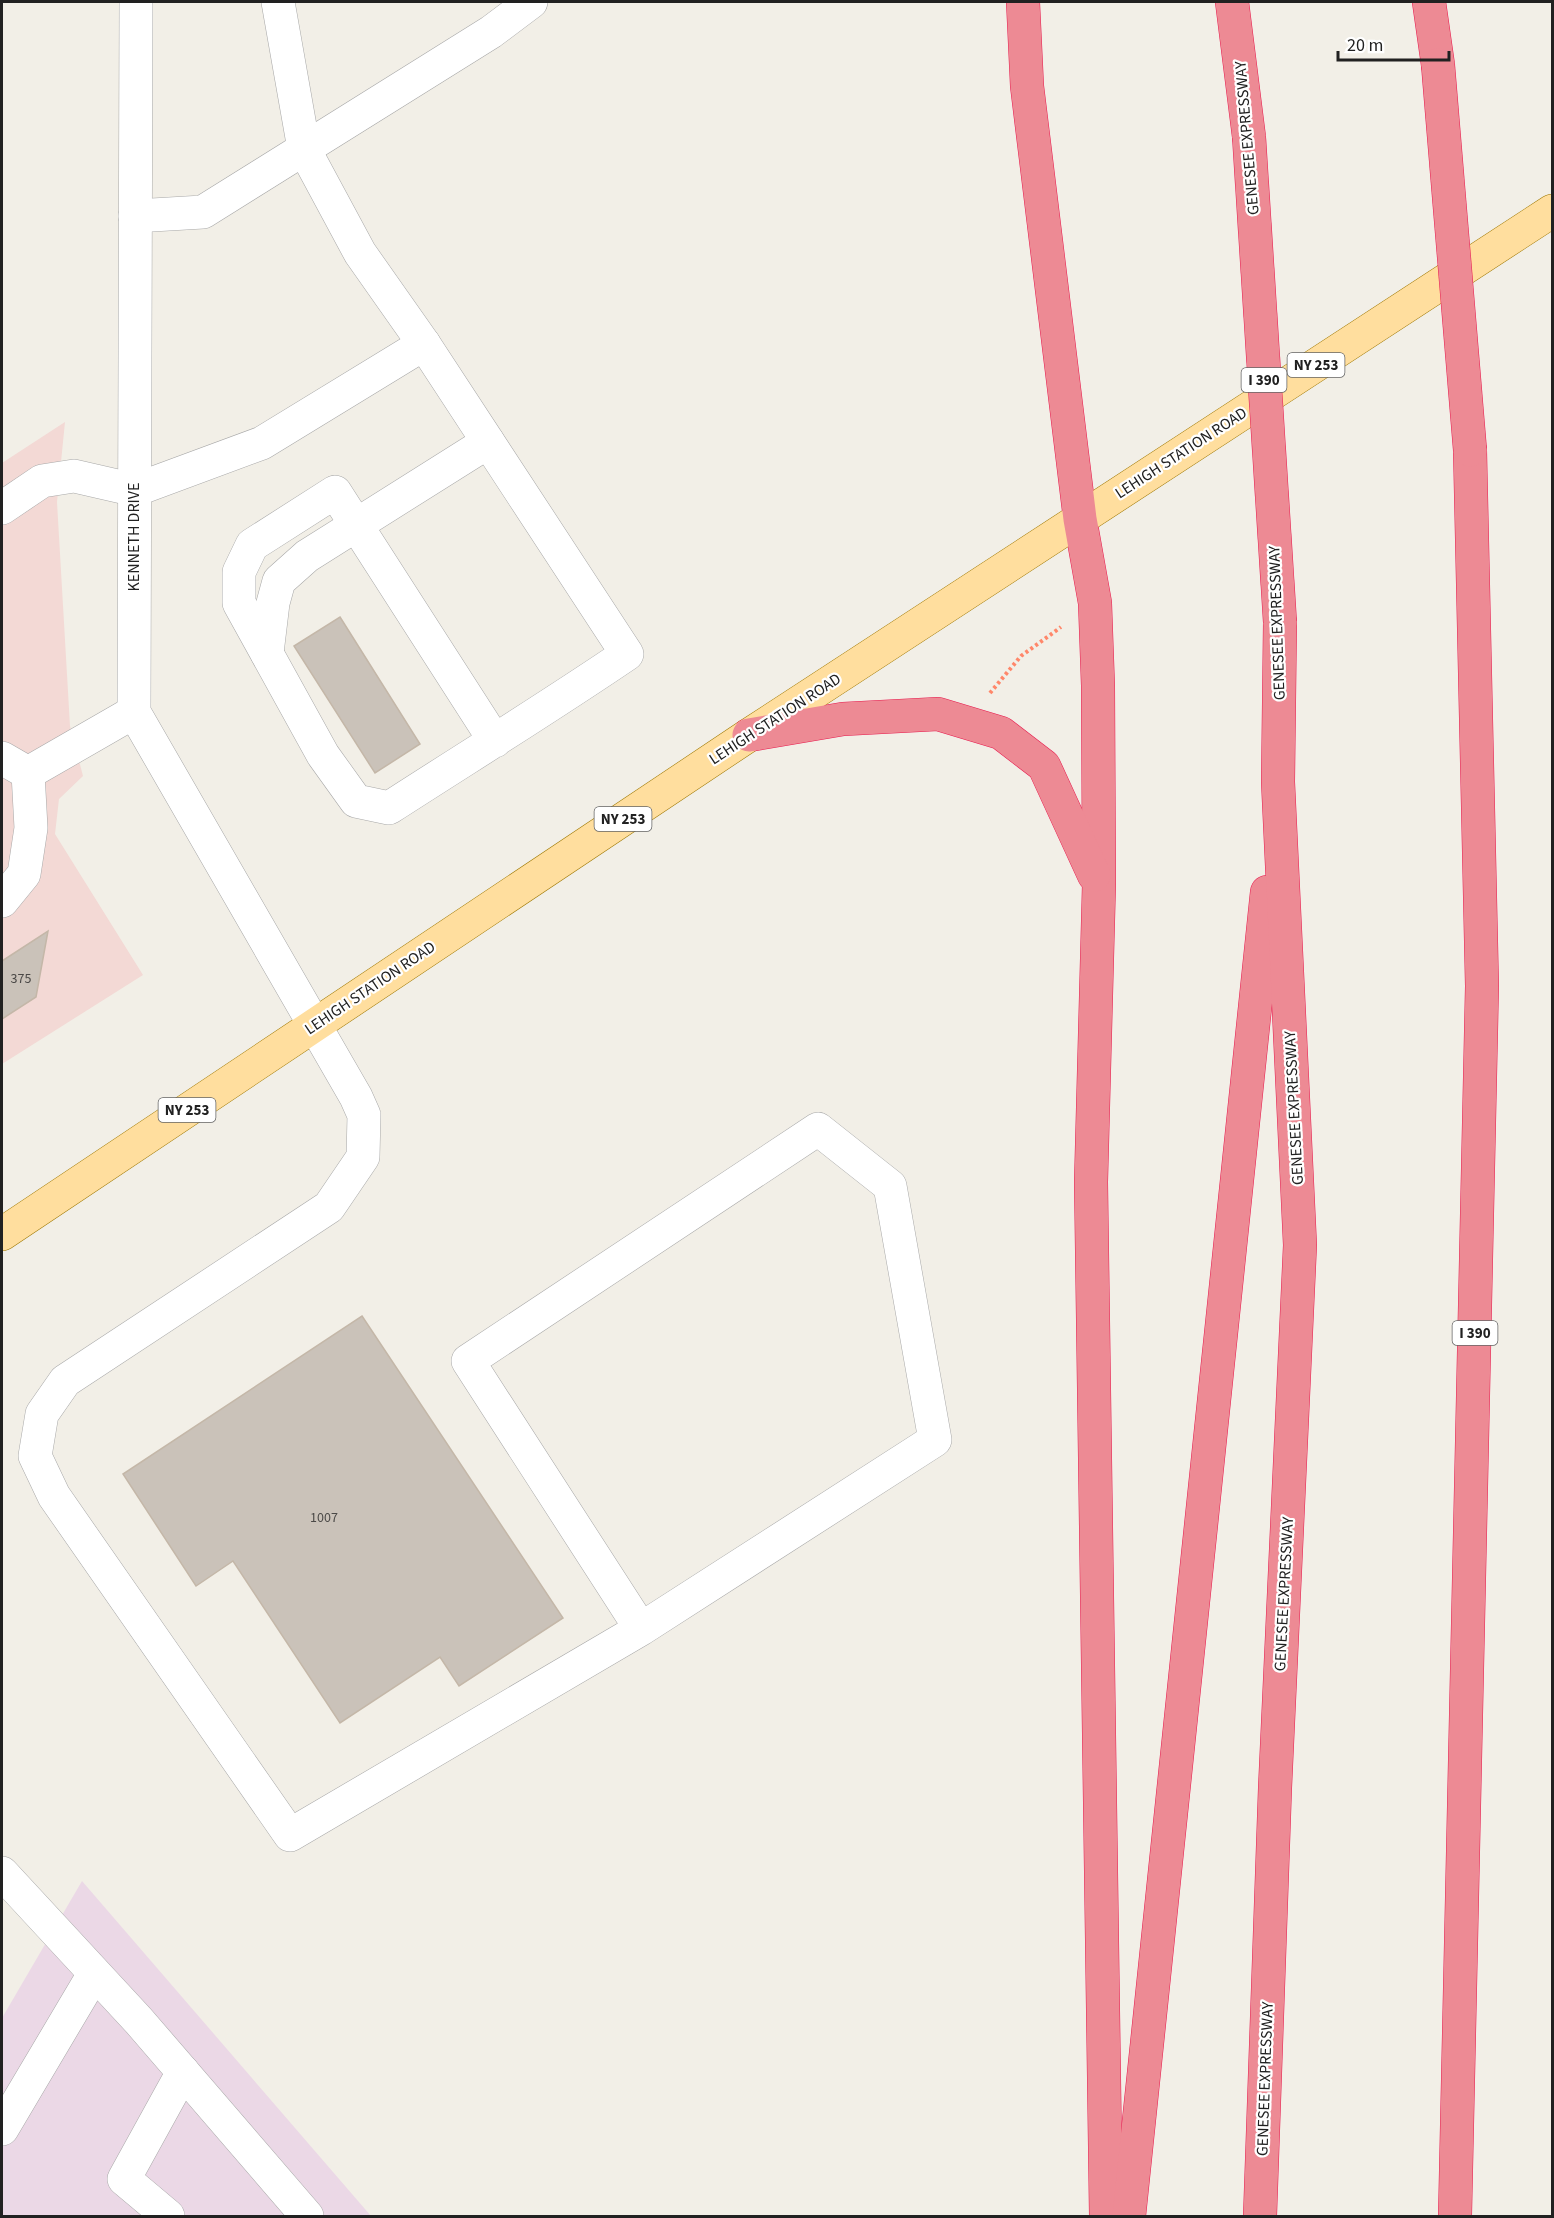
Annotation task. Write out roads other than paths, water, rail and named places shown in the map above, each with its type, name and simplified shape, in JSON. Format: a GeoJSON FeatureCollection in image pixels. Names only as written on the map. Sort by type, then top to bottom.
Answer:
{"type":"FeatureCollection","features":[{"type":"Feature","properties":{"kind":"highway"},"geometry":{"type":"LineString","coordinates":[[1023,2],[1027,86],[1080,519],[1095,603],[1098,686],[1099,884],[1091,1182],[1106,2217]]}},
{"type":"Feature","properties":{"kind":"highway","name":"GENESEE EXPRESSWAY"},"geometry":{"type":"LineString","coordinates":[[1232,2],[1249,137],[1280,622],[1278,782],[1300,1245],[1275,1788],[1260,2217]]}},
{"type":"Feature","properties":{"kind":"highway","name":"I 390"},"geometry":{"type":"LineString","coordinates":[[1429,2],[1437,65],[1470,450],[1482,986],[1455,2217]]}},
{"type":"Feature","properties":{"kind":"highway"},"geometry":{"type":"LineString","coordinates":[[749,735],[843,719],[939,714],[1001,733],[1044,766],[1099,884]]}},
{"type":"Feature","properties":{"kind":"highway"},"geometry":{"type":"LineString","coordinates":[[1129,2217],[1278,782]]}},
{"type":"Feature","properties":{"kind":"main road","name":"LEHIGH STATION ROAD"},"geometry":{"type":"LineString","coordinates":[[2,1234],[749,735],[1552,211]]}},
{"type":"Feature","properties":{"kind":"street","name":"KENNETH DRIVE"},"geometry":{"type":"LineString","coordinates":[[134,712],[136,2]]}},
{"type":"Feature","properties":{"kind":"street"},"geometry":{"type":"LineString","coordinates":[[278,2],[304,149],[360,253],[424,344],[627,654],[495,741],[389,808],[356,801],[323,755],[239,603],[239,572],[252,545],[335,492],[495,741]]}},
{"type":"Feature","properties":{"kind":"street"},"geometry":{"type":"LineString","coordinates":[[135,216],[203,212],[492,32],[531,2]]}},
{"type":"Feature","properties":{"kind":"street"},"geometry":{"type":"LineString","coordinates":[[2,508],[42,481],[74,476],[135,490],[262,443],[424,344]]}},
{"type":"Feature","properties":{"kind":"street"},"geometry":{"type":"LineString","coordinates":[[267,653],[273,603],[279,581],[307,556],[488,442]]}},
{"type":"Feature","properties":{"kind":"street"},"geometry":{"type":"LineString","coordinates":[[2,902],[24,874],[32,828],[15,765],[134,712],[356,1096],[364,1115],[363,1158],[329,1207],[65,1381],[42,1413],[35,1456],[54,1497],[290,1835],[641,1629],[935,1440],[890,1186],[818,1129],[468,1362],[641,1629]]}},
{"type":"Feature","properties":{"kind":"street"},"geometry":{"type":"LineString","coordinates":[[2,1873],[139,2021],[307,2217]]}},
{"type":"Feature","properties":{"kind":"street"},"geometry":{"type":"LineString","coordinates":[[2,2129],[94,1974]]}},
{"type":"Feature","properties":{"kind":"street"},"geometry":{"type":"LineString","coordinates":[[168,2217],[124,2179],[183,2072]]}}]}
